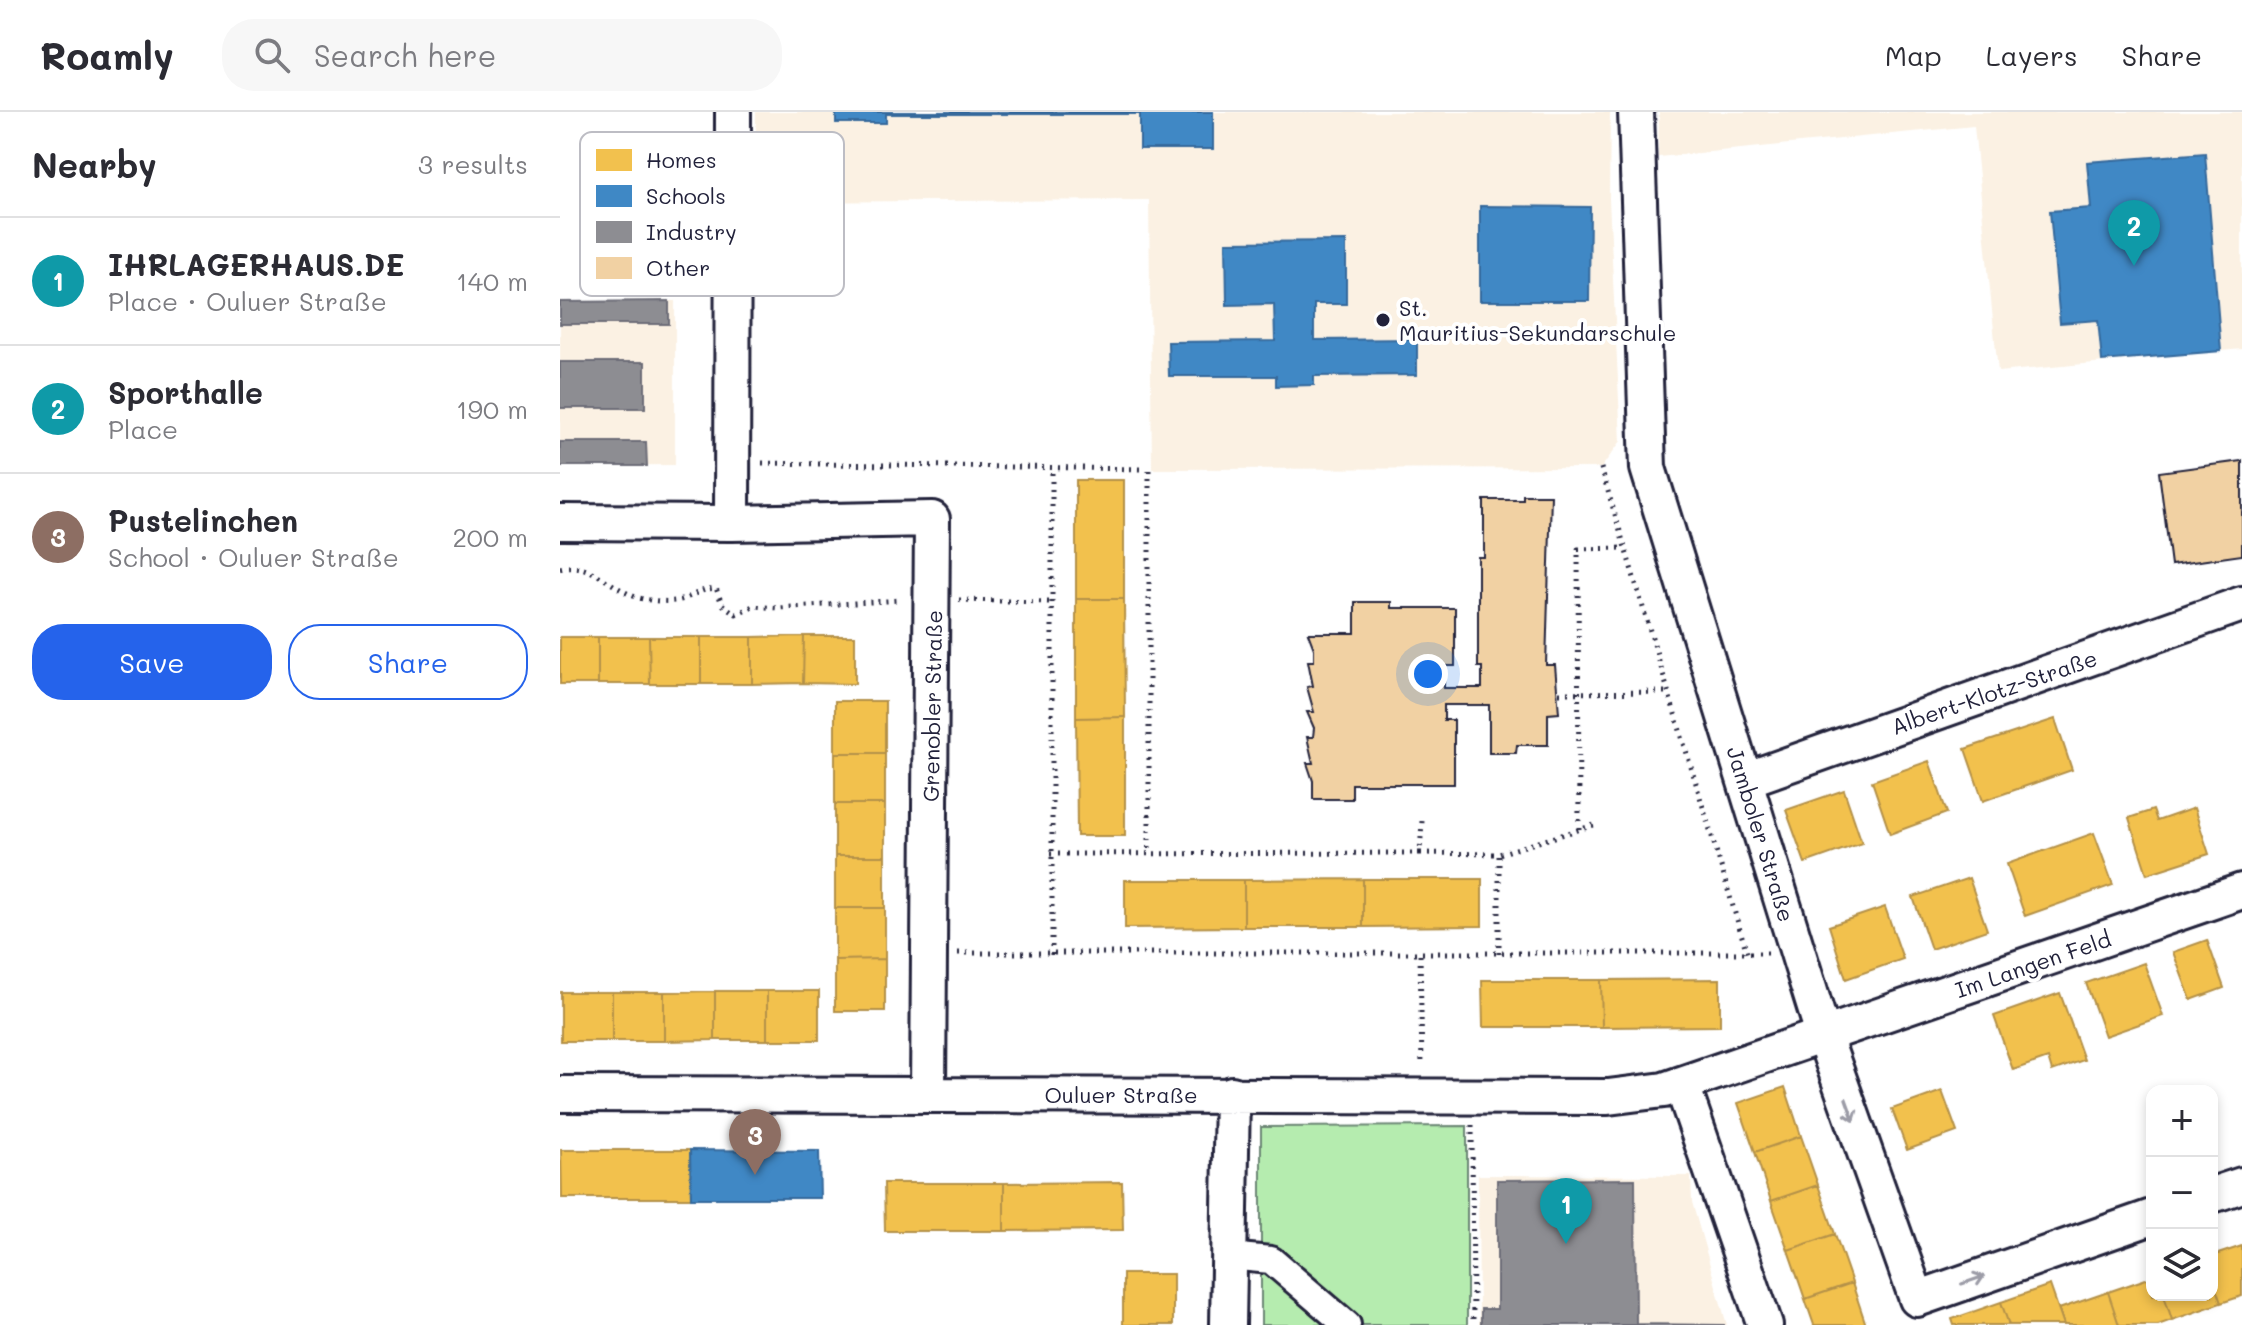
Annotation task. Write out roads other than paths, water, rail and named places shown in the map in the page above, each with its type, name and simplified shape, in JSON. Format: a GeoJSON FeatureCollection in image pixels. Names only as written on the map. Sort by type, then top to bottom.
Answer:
{"type":"FeatureCollection","features":[{"type":"Feature","properties":{"kind":"street","name":"Jamboler Straße"},"geometry":{"type":"LineString","coordinates":[[1636,112],[1648,468],[1824,1037],[1917,1299],[2146,1219]]}},
{"type":"Feature","properties":{"kind":"street"},"geometry":{"type":"LineString","coordinates":[[732,523],[733,296]]}},
{"type":"Feature","properties":{"kind":"street","name":"Grenobler Straße"},"geometry":{"type":"LineString","coordinates":[[560,522],[932,519],[928,1094]]}},
{"type":"Feature","properties":{"kind":"street","name":"Albert-Klotz-Straße"},"geometry":{"type":"LineString","coordinates":[[1745,780],[2242,604]]}},
{"type":"Feature","properties":{"kind":"street","name":"Im Langen Feld"},"geometry":{"type":"LineString","coordinates":[[1824,1037],[2242,891]]}},
{"type":"Feature","properties":{"kind":"street","name":"Ouluer Straße"},"geometry":{"type":"LineString","coordinates":[[560,1094],[1608,1097],[1682,1085],[1824,1037]]}},
{"type":"Feature","properties":{"kind":"street"},"geometry":{"type":"LineString","coordinates":[[1682,1085],[1765,1325]]}},
{"type":"Feature","properties":{"kind":"street"},"geometry":{"type":"LineString","coordinates":[[1228,1325],[1232,1094]]}},
{"type":"Feature","properties":{"kind":"street"},"geometry":{"type":"LineString","coordinates":[[2218,1193],[2242,1185]]}},
{"type":"Feature","properties":{"kind":"street"},"geometry":{"type":"LineString","coordinates":[[1228,1256],[1271,1260],[1347,1325]]}},
{"type":"Feature","properties":{"kind":"place","name":"Sporthalle"},"geometry":{"type":"Point","coordinates":[2134,266]}},
{"type":"Feature","properties":{"kind":"place","name":"St. Mauritius-Sekundarschule"},"geometry":{"type":"Point","coordinates":[1383,320]}},
{"type":"Feature","properties":{"kind":"place","name":"Pustelinchen"},"geometry":{"type":"Point","coordinates":[755,1175]}},
{"type":"Feature","properties":{"kind":"place","name":"IHRLAGERHAUS.DE"},"geometry":{"type":"Point","coordinates":[1566,1244]}}]}
